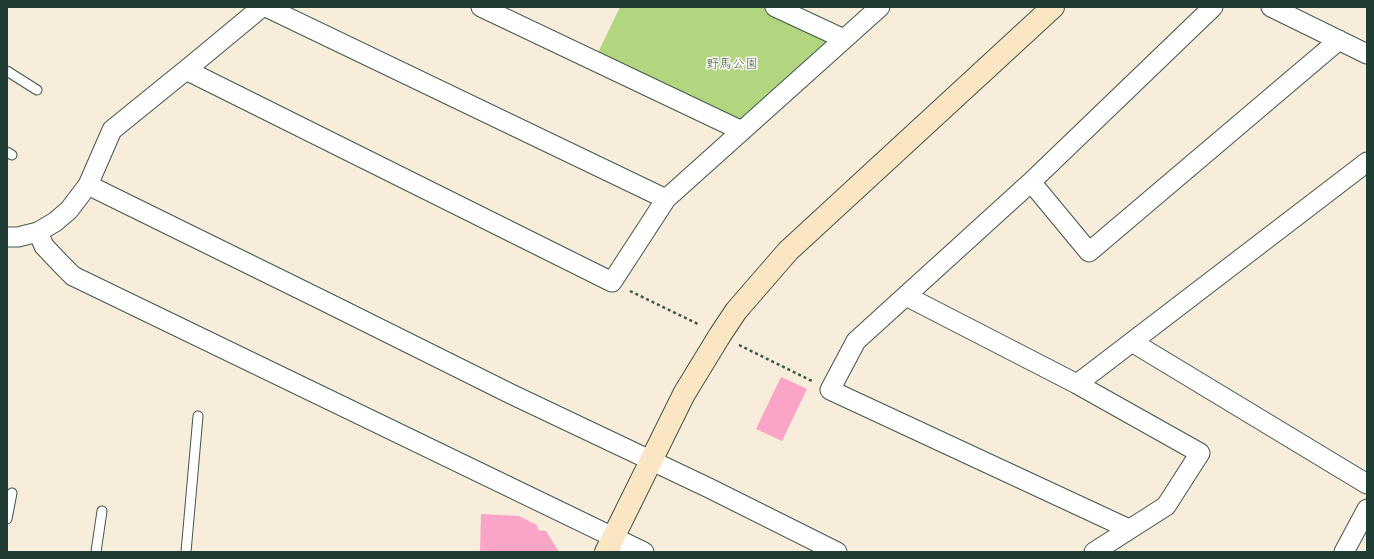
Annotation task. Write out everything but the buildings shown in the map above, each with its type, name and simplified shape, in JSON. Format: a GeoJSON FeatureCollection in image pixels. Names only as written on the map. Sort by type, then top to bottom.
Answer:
{"type":"FeatureCollection","features":[{"type":"Feature","properties":{"kind":"street"},"geometry":{"type":"LineString","coordinates":[[7,237],[18,237],[38,232],[55,222],[69,210],[88,186],[112,130],[262,7]]}},
{"type":"Feature","properties":{"kind":"street"},"geometry":{"type":"LineString","coordinates":[[266,7],[666,199]]}},
{"type":"Feature","properties":{"kind":"street"},"geometry":{"type":"LineString","coordinates":[[481,7],[742,131]]}},
{"type":"Feature","properties":{"kind":"street"},"geometry":{"type":"LineString","coordinates":[[775,7],[844,39]]}},
{"type":"Feature","properties":{"kind":"street"},"geometry":{"type":"LineString","coordinates":[[186,70],[612,282],[666,199],[880,7]]}},
{"type":"Feature","properties":{"kind":"street"},"geometry":{"type":"LineString","coordinates":[[610,545],[684,394],[736,311],[788,251],[1053,7]]}},
{"type":"Feature","properties":{"kind":"street"},"geometry":{"type":"LineString","coordinates":[[1129,529],[830,390],[856,341],[1031,182],[1213,7]]}},
{"type":"Feature","properties":{"kind":"street"},"geometry":{"type":"LineString","coordinates":[[1271,7],[1367,54]]}},
{"type":"Feature","properties":{"kind":"street"},"geometry":{"type":"LineString","coordinates":[[1031,182],[1089,252],[1339,40]]}},
{"type":"Feature","properties":{"kind":"street"},"geometry":{"type":"LineString","coordinates":[[1077,384],[1367,162]]}},
{"type":"Feature","properties":{"kind":"street"},"geometry":{"type":"LineString","coordinates":[[88,186],[837,552]]}},
{"type":"Feature","properties":{"kind":"street"},"geometry":{"type":"LineString","coordinates":[[38,232],[44,246],[73,276],[272,371],[610,545],[644,552]]}},
{"type":"Feature","properties":{"kind":"street"},"geometry":{"type":"LineString","coordinates":[[906,296],[1077,384],[1200,452],[1166,506],[1094,552]]}},
{"type":"Feature","properties":{"kind":"street"},"geometry":{"type":"LineString","coordinates":[[1132,342],[1367,484]]}},
{"type":"Feature","properties":{"kind":"street"},"geometry":{"type":"LineString","coordinates":[[1344,552],[1367,509]]}},
{"type":"Feature","properties":{"kind":"lane"},"geometry":{"type":"LineString","coordinates":[[7,71],[37,90]]}},
{"type":"Feature","properties":{"kind":"lane"},"geometry":{"type":"LineString","coordinates":[[186,552],[198,416]]}},
{"type":"Feature","properties":{"kind":"lane"},"geometry":{"type":"LineString","coordinates":[[7,520],[12,493]]}},
{"type":"Feature","properties":{"kind":"lane"},"geometry":{"type":"LineString","coordinates":[[96,552],[102,511]]}},
{"type":"Feature","properties":{"kind":"path"},"geometry":{"type":"LineString","coordinates":[[612,282],[700,325]]}},
{"type":"Feature","properties":{"kind":"path"},"geometry":{"type":"LineString","coordinates":[[737,344],[830,390]]}},
{"type":"Feature","properties":{"kind":"green space","name":"野馬公園"},"geometry":{"type":"Polygon","coordinates":[[[620,7],[775,7],[844,39],[742,131],[594,61],[620,7]]]}}]}
